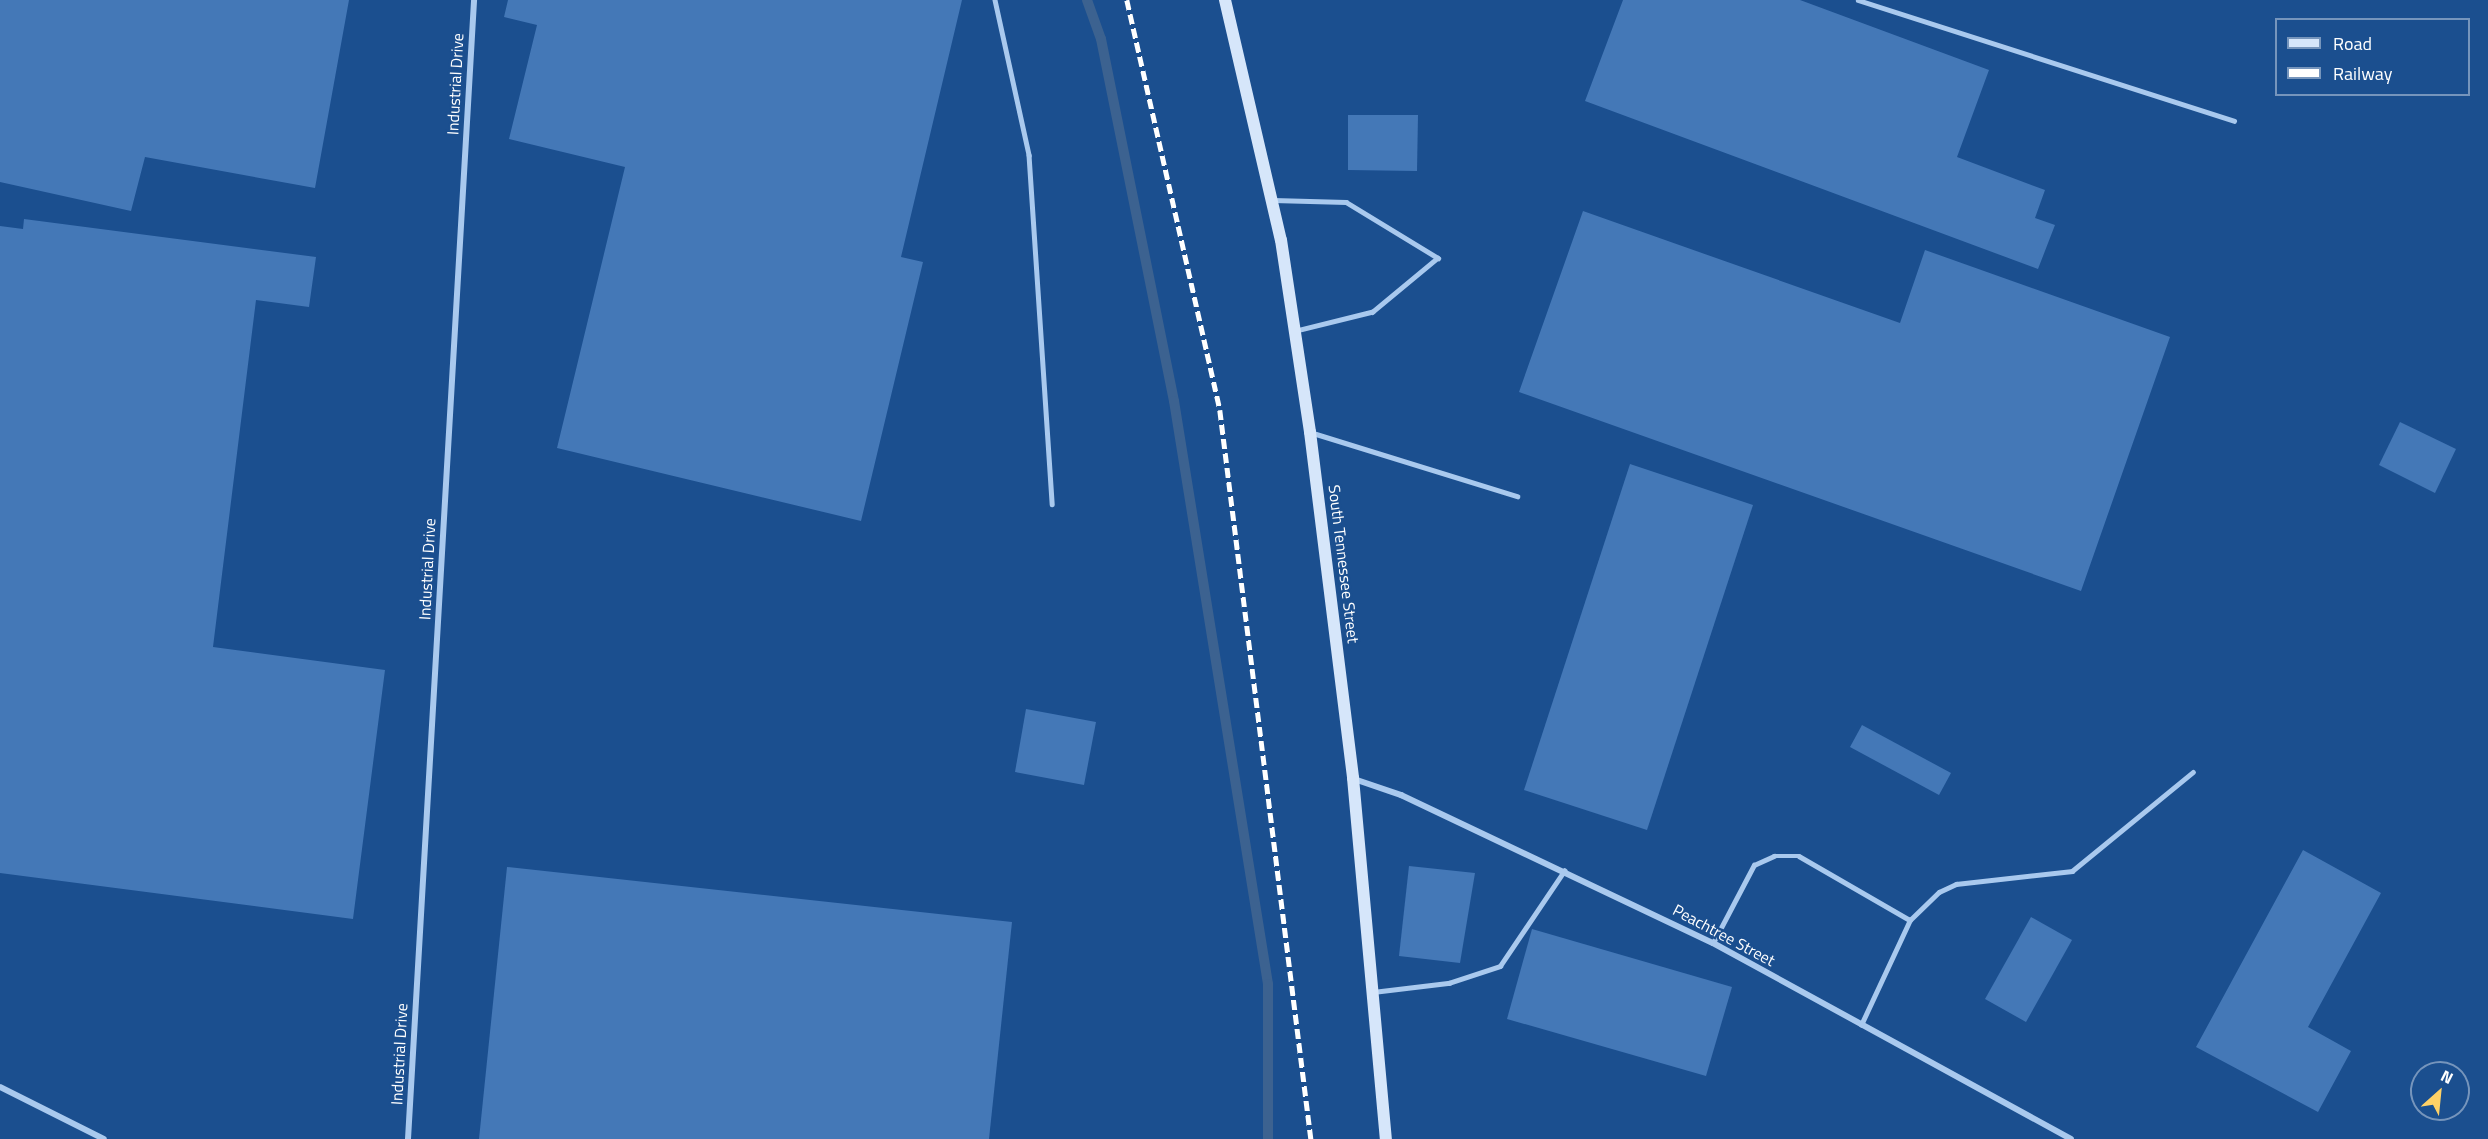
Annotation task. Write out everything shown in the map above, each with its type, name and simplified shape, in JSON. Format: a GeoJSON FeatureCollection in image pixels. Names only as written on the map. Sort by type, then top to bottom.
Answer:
{"type":"FeatureCollection","features":[{"type":"Feature","properties":{"kind":"main road","name":"South Tennessee Street"},"geometry":{"type":"LineString","coordinates":[[1225,0],[1273,200],[1296,331],[1353,778],[1386,1139]]}},
{"type":"Feature","properties":{"kind":"street","name":"Industrial Drive"},"geometry":{"type":"LineString","coordinates":[[408,1139],[474,0]]}},
{"type":"Feature","properties":{"kind":"street","name":"Peachtree Street"},"geometry":{"type":"LineString","coordinates":[[1353,778],[1401,795],[1713,943],[2071,1139]]}},
{"type":"Feature","properties":{"kind":"street"},"geometry":{"type":"LineString","coordinates":[[0,1087],[104,1139]]}},
{"type":"Feature","properties":{"kind":"lane"},"geometry":{"type":"LineString","coordinates":[[995,0],[1029,155],[1052,504]]}},
{"type":"Feature","properties":{"kind":"lane"},"geometry":{"type":"LineString","coordinates":[[1858,0],[2234,121]]}},
{"type":"Feature","properties":{"kind":"lane"},"geometry":{"type":"LineString","coordinates":[[1273,200],[1346,202],[1438,258],[1373,312],[1296,331]]}},
{"type":"Feature","properties":{"kind":"lane"},"geometry":{"type":"LineString","coordinates":[[1310,432],[1517,496]]}},
{"type":"Feature","properties":{"kind":"lane"},"geometry":{"type":"LineString","coordinates":[[1860,1024],[1910,920],[1938,892],[1956,884],[2072,871],[2193,772]]}},
{"type":"Feature","properties":{"kind":"lane"},"geometry":{"type":"LineString","coordinates":[[1713,943],[1754,866],[1774,856],[1799,856],[1910,920]]}},
{"type":"Feature","properties":{"kind":"lane"},"geometry":{"type":"LineString","coordinates":[[1373,992],[1449,983],[1500,966],[1564,871]]}},
{"type":"Feature","properties":{"kind":"building"},"geometry":{"type":"Polygon","coordinates":[[[0,0],[349,0],[315,188],[145,157],[131,211],[0,182],[0,0]]]}},
{"type":"Feature","properties":{"kind":"building"},"geometry":{"type":"Polygon","coordinates":[[[508,0],[962,0],[901,257],[923,262],[861,521],[557,448],[625,167],[509,139],[537,25],[504,17],[508,0]]]}},
{"type":"Feature","properties":{"kind":"building"},"geometry":{"type":"Polygon","coordinates":[[[1623,0],[1800,0],[1989,70],[1957,157],[2045,190],[2035,218],[2055,225],[2038,269],[1585,101],[1623,0]]]}},
{"type":"Feature","properties":{"kind":"building"},"geometry":{"type":"Polygon","coordinates":[[[1348,115],[1418,115],[1417,171],[1348,170],[1348,115]]]}},
{"type":"Feature","properties":{"kind":"building"},"geometry":{"type":"Polygon","coordinates":[[[1583,211],[1900,323],[1925,250],[2170,337],[2081,591],[1519,392],[1583,211]]]}},
{"type":"Feature","properties":{"kind":"building"},"geometry":{"type":"Polygon","coordinates":[[[24,219],[316,257],[309,307],[256,300],[213,647],[385,670],[353,919],[0,873],[0,226],[23,229],[24,219]]]}},
{"type":"Feature","properties":{"kind":"building"},"geometry":{"type":"Polygon","coordinates":[[[2400,422],[2456,449],[2435,493],[2379,465],[2400,422]]]}},
{"type":"Feature","properties":{"kind":"building"},"geometry":{"type":"Polygon","coordinates":[[[1630,464],[1753,505],[1647,830],[1524,790],[1630,464]]]}},
{"type":"Feature","properties":{"kind":"building"},"geometry":{"type":"Polygon","coordinates":[[[1026,709],[1096,722],[1084,785],[1015,772],[1026,709]]]}},
{"type":"Feature","properties":{"kind":"building"},"geometry":{"type":"Polygon","coordinates":[[[1862,725],[1951,773],[1939,795],[1850,747],[1862,725]]]}},
{"type":"Feature","properties":{"kind":"building"},"geometry":{"type":"Polygon","coordinates":[[[2303,850],[2381,893],[2308,1027],[2351,1051],[2318,1112],[2196,1047],[2303,850]]]}},
{"type":"Feature","properties":{"kind":"building"},"geometry":{"type":"Polygon","coordinates":[[[1409,866],[1475,873],[1460,963],[1399,956],[1409,866]]]}},
{"type":"Feature","properties":{"kind":"building"},"geometry":{"type":"Polygon","coordinates":[[[507,867],[1012,922],[989,1139],[479,1139],[507,867]]]}},
{"type":"Feature","properties":{"kind":"building"},"geometry":{"type":"Polygon","coordinates":[[[2031,917],[2072,940],[2026,1022],[1985,999],[2031,917]]]}},
{"type":"Feature","properties":{"kind":"building"},"geometry":{"type":"Polygon","coordinates":[[[1532,929],[1732,987],[1706,1076],[1507,1019],[1532,929]]]}},
{"type":"Feature","properties":{"kind":"waterway"},"geometry":{"type":"LineString","coordinates":[[1087,0],[1101,39],[1174,401],[1268,984],[1268,1139]]}},
{"type":"Feature","properties":{"kind":"railway"},"geometry":{"type":"LineString","coordinates":[[1127,0],[1220,410],[1311,1139]]}}]}
